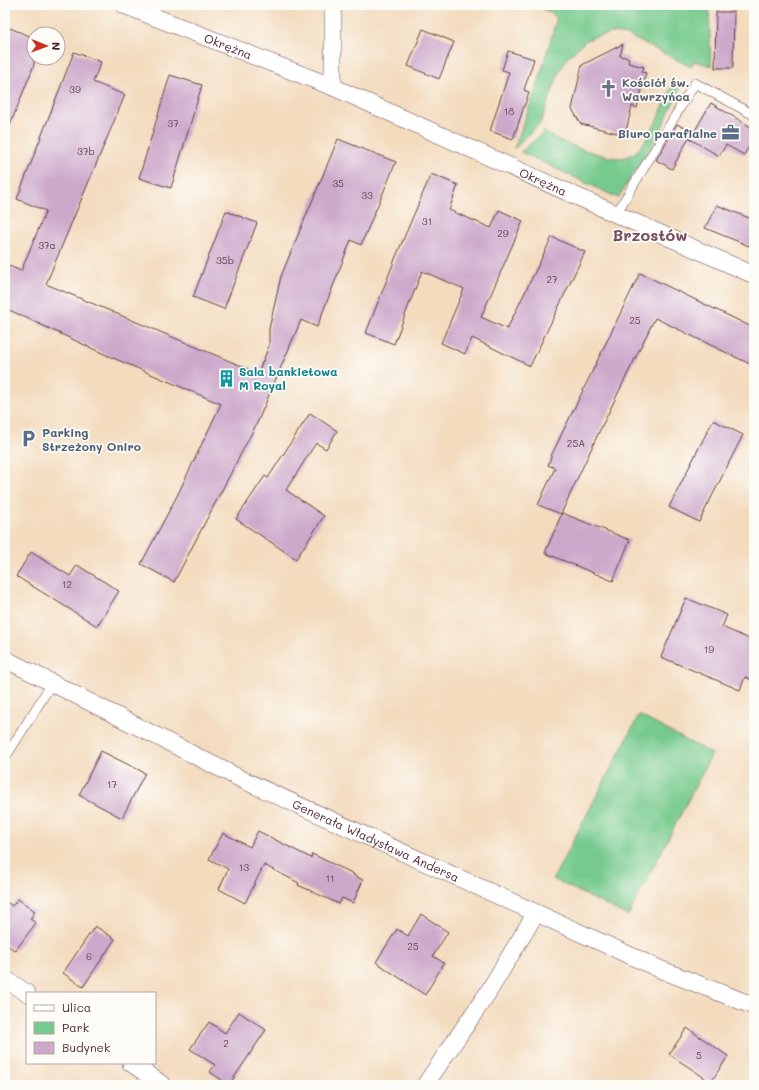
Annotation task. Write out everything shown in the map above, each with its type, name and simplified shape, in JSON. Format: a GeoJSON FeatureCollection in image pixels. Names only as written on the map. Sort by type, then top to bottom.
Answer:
{"type":"FeatureCollection","features":[{"type":"Feature","properties":{"kind":"street","name":"Okrężna"},"geometry":{"type":"LineString","coordinates":[[124,5],[333,87],[754,275]]}},
{"type":"Feature","properties":{"kind":"street"},"geometry":{"type":"LineString","coordinates":[[333,5],[333,87]]}},
{"type":"Feature","properties":{"kind":"street","name":"Generała Władysława Andersa"},"geometry":{"type":"LineString","coordinates":[[5,659],[244,780],[662,970],[754,1006]]}},
{"type":"Feature","properties":{"kind":"street"},"geometry":{"type":"LineString","coordinates":[[425,1085],[486,994],[536,913]]}},
{"type":"Feature","properties":{"kind":"street"},"geometry":{"type":"LineString","coordinates":[[5,978],[26,992]]}},
{"type":"Feature","properties":{"kind":"street"},"geometry":{"type":"LineString","coordinates":[[132,1064],[163,1085]]}},
{"type":"Feature","properties":{"kind":"lane"},"geometry":{"type":"LineString","coordinates":[[616,214],[695,83],[754,115]]}},
{"type":"Feature","properties":{"kind":"lane"},"geometry":{"type":"LineString","coordinates":[[5,758],[52,683]]}},
{"type":"Feature","properties":{"kind":"green space"},"geometry":{"type":"Polygon","coordinates":[[[536,5],[709,5],[711,66],[694,61],[691,67],[627,35],[612,33],[594,37],[585,41],[568,57],[560,70],[541,122],[514,149],[539,80],[557,17],[536,5]]]}},
{"type":"Feature","properties":{"kind":"green space"},"geometry":{"type":"Polygon","coordinates":[[[674,83],[682,85],[659,133],[618,198],[521,152],[544,132],[556,139],[582,149],[618,158],[627,157],[638,150],[650,133],[674,83]]]}},
{"type":"Feature","properties":{"kind":"green space"},"geometry":{"type":"Polygon","coordinates":[[[639,715],[712,754],[628,916],[553,879],[639,715]]]}},
{"type":"Feature","properties":{"kind":"building"},"geometry":{"type":"Polygon","coordinates":[[[716,12],[734,12],[733,68],[715,68],[716,12]]]}},
{"type":"Feature","properties":{"kind":"building"},"geometry":{"type":"Polygon","coordinates":[[[5,26],[26,35],[26,66],[34,66],[6,135],[5,26]]]}},
{"type":"Feature","properties":{"kind":"building"},"geometry":{"type":"Polygon","coordinates":[[[423,29],[454,42],[439,79],[408,66],[423,29]]]}},
{"type":"Feature","properties":{"kind":"building","name":"Kościół św. Wawrzyńca"},"geometry":{"type":"Polygon","coordinates":[[[623,44],[620,56],[629,58],[628,63],[644,67],[642,72],[646,73],[637,108],[632,106],[625,135],[581,124],[572,109],[582,65],[623,44]]]}},
{"type":"Feature","properties":{"kind":"building"},"geometry":{"type":"Polygon","coordinates":[[[508,51],[534,59],[524,90],[529,92],[513,139],[490,131],[509,72],[502,70],[508,51]]]}},
{"type":"Feature","properties":{"kind":"building"},"geometry":{"type":"Polygon","coordinates":[[[74,52],[101,62],[93,82],[125,95],[46,284],[258,373],[269,346],[269,329],[281,276],[338,139],[396,162],[361,245],[351,240],[317,327],[301,320],[258,421],[174,582],[141,564],[177,496],[221,404],[104,354],[5,308],[5,264],[21,271],[46,211],[17,199],[74,52]]]}},
{"type":"Feature","properties":{"kind":"building"},"geometry":{"type":"Polygon","coordinates":[[[170,75],[202,85],[171,188],[139,178],[170,75]]]}},
{"type":"Feature","properties":{"kind":"building","name":"Biuro parafialne"},"geometry":{"type":"Polygon","coordinates":[[[711,103],[754,129],[754,138],[744,155],[726,145],[719,156],[690,139],[711,103]]]}},
{"type":"Feature","properties":{"kind":"building"},"geometry":{"type":"Polygon","coordinates":[[[677,124],[692,132],[672,169],[656,160],[677,124]]]}},
{"type":"Feature","properties":{"kind":"building"},"geometry":{"type":"Polygon","coordinates":[[[431,174],[458,185],[449,210],[491,228],[499,210],[523,221],[481,317],[507,329],[552,237],[585,252],[530,366],[472,338],[465,354],[441,343],[464,289],[422,271],[394,344],[366,333],[431,174]]]}},
{"type":"Feature","properties":{"kind":"building"},"geometry":{"type":"Polygon","coordinates":[[[717,205],[754,220],[754,248],[705,228],[717,205]]]}},
{"type":"Feature","properties":{"kind":"building"},"geometry":{"type":"Polygon","coordinates":[[[226,211],[257,223],[224,309],[193,297],[226,211]]]}},
{"type":"Feature","properties":{"kind":"building"},"geometry":{"type":"Polygon","coordinates":[[[640,273],[754,328],[754,366],[655,318],[561,514],[538,505],[555,468],[548,465],[640,273]]]}},
{"type":"Feature","properties":{"kind":"building"},"geometry":{"type":"Polygon","coordinates":[[[310,413],[337,431],[326,449],[316,443],[286,490],[324,516],[296,559],[236,519],[265,476],[268,478],[310,413]]]}},
{"type":"Feature","properties":{"kind":"building"},"geometry":{"type":"Polygon","coordinates":[[[713,420],[743,435],[699,522],[669,507],[713,420]]]}},
{"type":"Feature","properties":{"kind":"building"},"geometry":{"type":"Polygon","coordinates":[[[562,513],[630,540],[613,581],[545,553],[562,513]]]}},
{"type":"Feature","properties":{"kind":"building"},"geometry":{"type":"Polygon","coordinates":[[[31,552],[70,576],[77,565],[119,591],[97,626],[16,576],[31,552]]]}},
{"type":"Feature","properties":{"kind":"building"},"geometry":{"type":"Polygon","coordinates":[[[686,598],[727,615],[722,627],[754,641],[754,681],[745,677],[740,690],[661,657],[686,598]]]}},
{"type":"Feature","properties":{"kind":"building"},"geometry":{"type":"Polygon","coordinates":[[[101,751],[145,773],[122,818],[79,795],[101,751]]]}},
{"type":"Feature","properties":{"kind":"building"},"geometry":{"type":"Polygon","coordinates":[[[258,831],[311,858],[312,854],[354,874],[353,875],[363,880],[353,903],[342,898],[339,904],[298,885],[299,883],[264,865],[245,903],[219,889],[228,869],[209,859],[223,833],[250,847],[258,831]]]}},
{"type":"Feature","properties":{"kind":"building"},"geometry":{"type":"Polygon","coordinates":[[[18,899],[35,911],[30,919],[36,923],[15,951],[5,943],[5,900],[12,906],[18,899]]]}},
{"type":"Feature","properties":{"kind":"building"},"geometry":{"type":"Polygon","coordinates":[[[421,914],[448,932],[433,956],[444,963],[425,995],[376,962],[397,929],[408,936],[421,914]]]}},
{"type":"Feature","properties":{"kind":"building"},"geometry":{"type":"Polygon","coordinates":[[[95,926],[115,939],[83,987],[63,973],[95,926]]]}},
{"type":"Feature","properties":{"kind":"building"},"geometry":{"type":"Polygon","coordinates":[[[239,1012],[266,1030],[229,1085],[210,1072],[215,1065],[190,1049],[209,1022],[225,1033],[239,1012]]]}},
{"type":"Feature","properties":{"kind":"building"},"geometry":{"type":"Polygon","coordinates":[[[687,1028],[728,1056],[711,1082],[669,1054],[687,1028]]]}},
{"type":"Feature","properties":{"kind":"place","name":"Kościół św. Wawrzyńca"},"geometry":{"type":"Point","coordinates":[609,89]}},
{"type":"Feature","properties":{"kind":"place","name":"Biuro parafialne"},"geometry":{"type":"Point","coordinates":[730,133]}},
{"type":"Feature","properties":{"kind":"place","name":"Sala bankietowa M Royal"},"geometry":{"type":"Point","coordinates":[226,378]}},
{"type":"Feature","properties":{"kind":"place","name":"Parking Strzeżony Oniro"},"geometry":{"type":"Point","coordinates":[29,439]}},
{"type":"Feature","properties":{"kind":"district","name":"Brzostów"},"geometry":{"type":"Point","coordinates":[650,234]}}]}
